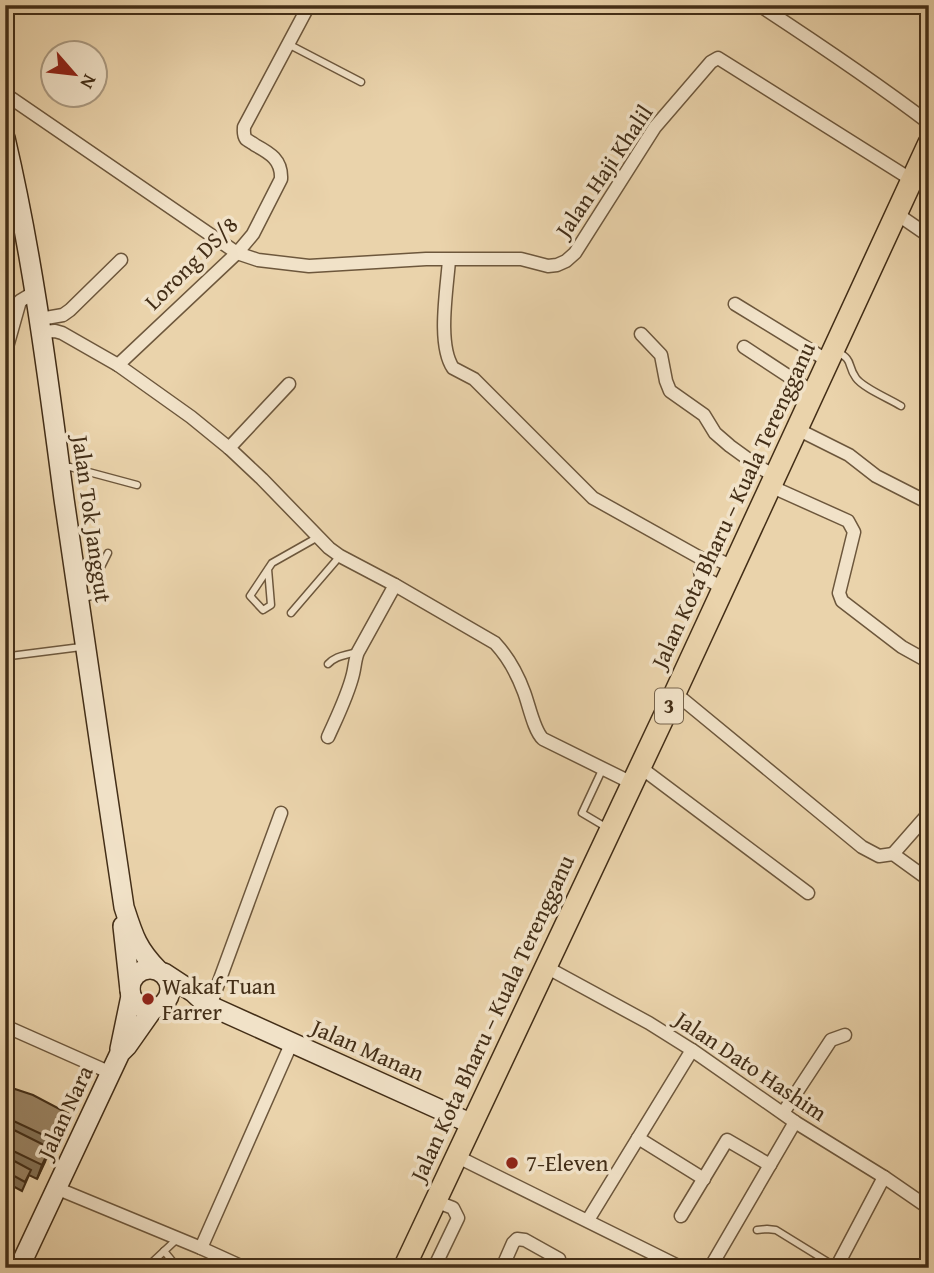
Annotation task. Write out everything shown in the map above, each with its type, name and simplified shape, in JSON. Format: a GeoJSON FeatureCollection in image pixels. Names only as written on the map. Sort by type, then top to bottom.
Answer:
{"type":"FeatureCollection","features":[{"type":"Feature","properties":{"kind":"main road","name":"Jalan Tok Janggut"},"geometry":{"type":"LineString","coordinates":[[5,138],[30,255],[41,326],[124,907],[132,934],[144,955],[161,972]]}},
{"type":"Feature","properties":{"kind":"main road","name":"Jalan Kota Bharu – Kuala Terengganu"},"geometry":{"type":"LineString","coordinates":[[404,1268],[675,693],[912,180],[927,153]]}},
{"type":"Feature","properties":{"kind":"main road","name":"Jalan Tok Janggut"},"geometry":{"type":"LineString","coordinates":[[124,907],[123,924],[131,993]]}},
{"type":"Feature","properties":{"kind":"main road"},"geometry":{"type":"LineString","coordinates":[[145,969],[161,972],[168,978],[171,991],[169,998],[157,1008],[140,1007],[131,993],[131,983],[139,972],[145,969]]}},
{"type":"Feature","properties":{"kind":"main road","name":"Jalan Manan"},"geometry":{"type":"LineString","coordinates":[[161,972],[208,1005],[472,1124]]}},
{"type":"Feature","properties":{"kind":"main road","name":"Jalan Nara"},"geometry":{"type":"LineString","coordinates":[[19,1268],[120,1054],[131,993]]}},
{"type":"Feature","properties":{"kind":"main road","name":"Jalan Manan"},"geometry":{"type":"LineString","coordinates":[[157,1008],[171,1003],[208,1005]]}},
{"type":"Feature","properties":{"kind":"main road","name":"Jalan Nara"},"geometry":{"type":"LineString","coordinates":[[120,1054],[157,1008]]}},
{"type":"Feature","properties":{"kind":"street","name":"Lorong DS/8"},"geometry":{"type":"LineString","coordinates":[[118,365],[237,253],[253,234],[281,179],[282,170],[270,153],[246,139],[244,127],[309,5]]}},
{"type":"Feature","properties":{"kind":"street"},"geometry":{"type":"LineString","coordinates":[[759,5],[819,44],[929,124]]}},
{"type":"Feature","properties":{"kind":"street","name":"Jalan Haji Khalil"},"geometry":{"type":"LineString","coordinates":[[237,253],[258,260],[309,265],[426,259],[521,259],[548,266],[557,265],[575,253],[655,127],[711,62],[718,58],[912,180]]}},
{"type":"Feature","properties":{"kind":"street"},"geometry":{"type":"LineString","coordinates":[[5,94],[237,253]]}},
{"type":"Feature","properties":{"kind":"street"},"geometry":{"type":"LineString","coordinates":[[897,214],[929,236]]}},
{"type":"Feature","properties":{"kind":"street"},"geometry":{"type":"LineString","coordinates":[[41,326],[70,310],[121,260]]}},
{"type":"Feature","properties":{"kind":"street"},"geometry":{"type":"LineString","coordinates":[[449,260],[444,335],[446,351],[453,368],[474,379],[593,498],[704,560]]}},
{"type":"Feature","properties":{"kind":"street"},"geometry":{"type":"LineString","coordinates":[[5,354],[20,301],[35,292]]}},
{"type":"Feature","properties":{"kind":"street"},"geometry":{"type":"LineString","coordinates":[[735,304],[831,355]]}},
{"type":"Feature","properties":{"kind":"street"},"geometry":{"type":"LineString","coordinates":[[41,326],[62,333],[118,365],[191,417],[229,448],[340,556],[396,585],[495,643],[513,665],[537,734],[543,739],[603,768],[636,775],[808,893]]}},
{"type":"Feature","properties":{"kind":"street"},"geometry":{"type":"LineString","coordinates":[[641,334],[661,355],[670,391],[704,415],[715,433],[773,481],[848,522],[854,532],[839,593],[842,601],[902,647],[929,662]]}},
{"type":"Feature","properties":{"kind":"street"},"geometry":{"type":"LineString","coordinates":[[744,347],[814,393]]}},
{"type":"Feature","properties":{"kind":"street"},"geometry":{"type":"LineString","coordinates":[[229,448],[289,384]]}},
{"type":"Feature","properties":{"kind":"street"},"geometry":{"type":"LineString","coordinates":[[797,429],[849,455],[876,476],[929,503]]}},
{"type":"Feature","properties":{"kind":"street"},"geometry":{"type":"LineString","coordinates":[[723,588],[701,576],[704,560],[712,557],[733,567]]}},
{"type":"Feature","properties":{"kind":"street"},"geometry":{"type":"LineString","coordinates":[[328,737],[345,697],[358,652],[396,585]]}},
{"type":"Feature","properties":{"kind":"street"},"geometry":{"type":"LineString","coordinates":[[675,693],[862,847],[879,856],[892,854],[929,813]]}},
{"type":"Feature","properties":{"kind":"street"},"geometry":{"type":"LineString","coordinates":[[208,1005],[281,813]]}},
{"type":"Feature","properties":{"kind":"street"},"geometry":{"type":"LineString","coordinates":[[892,854],[929,880]]}},
{"type":"Feature","properties":{"kind":"street","name":"Jalan Dato Hashim"},"geometry":{"type":"LineString","coordinates":[[546,967],[649,1023],[692,1050],[795,1122],[929,1208]]}},
{"type":"Feature","properties":{"kind":"street"},"geometry":{"type":"LineString","coordinates":[[5,1026],[111,1073]]}},
{"type":"Feature","properties":{"kind":"street"},"geometry":{"type":"LineString","coordinates":[[783,1113],[831,1040],[845,1035]]}},
{"type":"Feature","properties":{"kind":"street"},"geometry":{"type":"LineString","coordinates":[[201,1248],[292,1042]]}},
{"type":"Feature","properties":{"kind":"street"},"geometry":{"type":"LineString","coordinates":[[588,1220],[692,1050]]}},
{"type":"Feature","properties":{"kind":"street"},"geometry":{"type":"LineString","coordinates":[[710,1268],[795,1122]]}},
{"type":"Feature","properties":{"kind":"street"},"geometry":{"type":"LineString","coordinates":[[638,1138],[704,1179]]}},
{"type":"Feature","properties":{"kind":"street"},"geometry":{"type":"LineString","coordinates":[[681,1216],[727,1140],[770,1165]]}},
{"type":"Feature","properties":{"kind":"street"},"geometry":{"type":"LineString","coordinates":[[456,1156],[682,1268]]}},
{"type":"Feature","properties":{"kind":"street"},"geometry":{"type":"LineString","coordinates":[[836,1267],[884,1177]]}},
{"type":"Feature","properties":{"kind":"street"},"geometry":{"type":"LineString","coordinates":[[56,1188],[245,1268]]}},
{"type":"Feature","properties":{"kind":"street"},"geometry":{"type":"LineString","coordinates":[[434,1268],[458,1217],[453,1208],[435,1201]]}},
{"type":"Feature","properties":{"kind":"street"},"geometry":{"type":"LineString","coordinates":[[502,1268],[513,1243],[525,1240],[559,1259],[559,1268]]}},
{"type":"Feature","properties":{"kind":"lane"},"geometry":{"type":"LineString","coordinates":[[288,44],[360,82]]}},
{"type":"Feature","properties":{"kind":"lane"},"geometry":{"type":"LineString","coordinates":[[831,355],[846,356],[856,378],[862,384],[901,406]]}},
{"type":"Feature","properties":{"kind":"lane"},"geometry":{"type":"LineString","coordinates":[[60,468],[70,467],[137,485]]}},
{"type":"Feature","properties":{"kind":"lane"},"geometry":{"type":"LineString","coordinates":[[268,569],[271,606],[263,610],[250,596],[272,562],[318,537]]}},
{"type":"Feature","properties":{"kind":"lane"},"geometry":{"type":"LineString","coordinates":[[78,598],[92,596],[97,592],[100,569],[108,553]]}},
{"type":"Feature","properties":{"kind":"lane"},"geometry":{"type":"LineString","coordinates":[[291,613],[340,556]]}},
{"type":"Feature","properties":{"kind":"lane"},"geometry":{"type":"LineString","coordinates":[[10,656],[85,647]]}},
{"type":"Feature","properties":{"kind":"lane"},"geometry":{"type":"LineString","coordinates":[[328,664],[340,656],[358,652]]}},
{"type":"Feature","properties":{"kind":"lane"},"geometry":{"type":"LineString","coordinates":[[603,768],[582,813],[610,830]]}},
{"type":"Feature","properties":{"kind":"lane"},"geometry":{"type":"LineString","coordinates":[[757,1230],[776,1230],[836,1267]]}},
{"type":"Feature","properties":{"kind":"lane"},"geometry":{"type":"LineString","coordinates":[[147,1267],[178,1238]]}},
{"type":"Feature","properties":{"kind":"lane"},"geometry":{"type":"LineString","coordinates":[[164,1251],[178,1268]]}},
{"type":"Feature","properties":{"kind":"building"},"geometry":{"type":"Polygon","coordinates":[[[15,1089],[33,1095],[69,1114],[54,1140],[5,1117],[5,1094],[9,1096],[15,1089]]]}},
{"type":"Feature","properties":{"kind":"building"},"geometry":{"type":"Polygon","coordinates":[[[10,1128],[50,1148],[42,1165],[5,1147],[5,1137],[10,1128]]]}},
{"type":"Feature","properties":{"kind":"building"},"geometry":{"type":"Polygon","coordinates":[[[5,1156],[31,1170],[25,1182],[5,1171],[5,1156]]]}},
{"type":"Feature","properties":{"kind":"place","name":"Wakaf Tuan Farrer"},"geometry":{"type":"Point","coordinates":[148,999]}},
{"type":"Feature","properties":{"kind":"place","name":"7-Eleven"},"geometry":{"type":"Point","coordinates":[512,1163]}}]}
